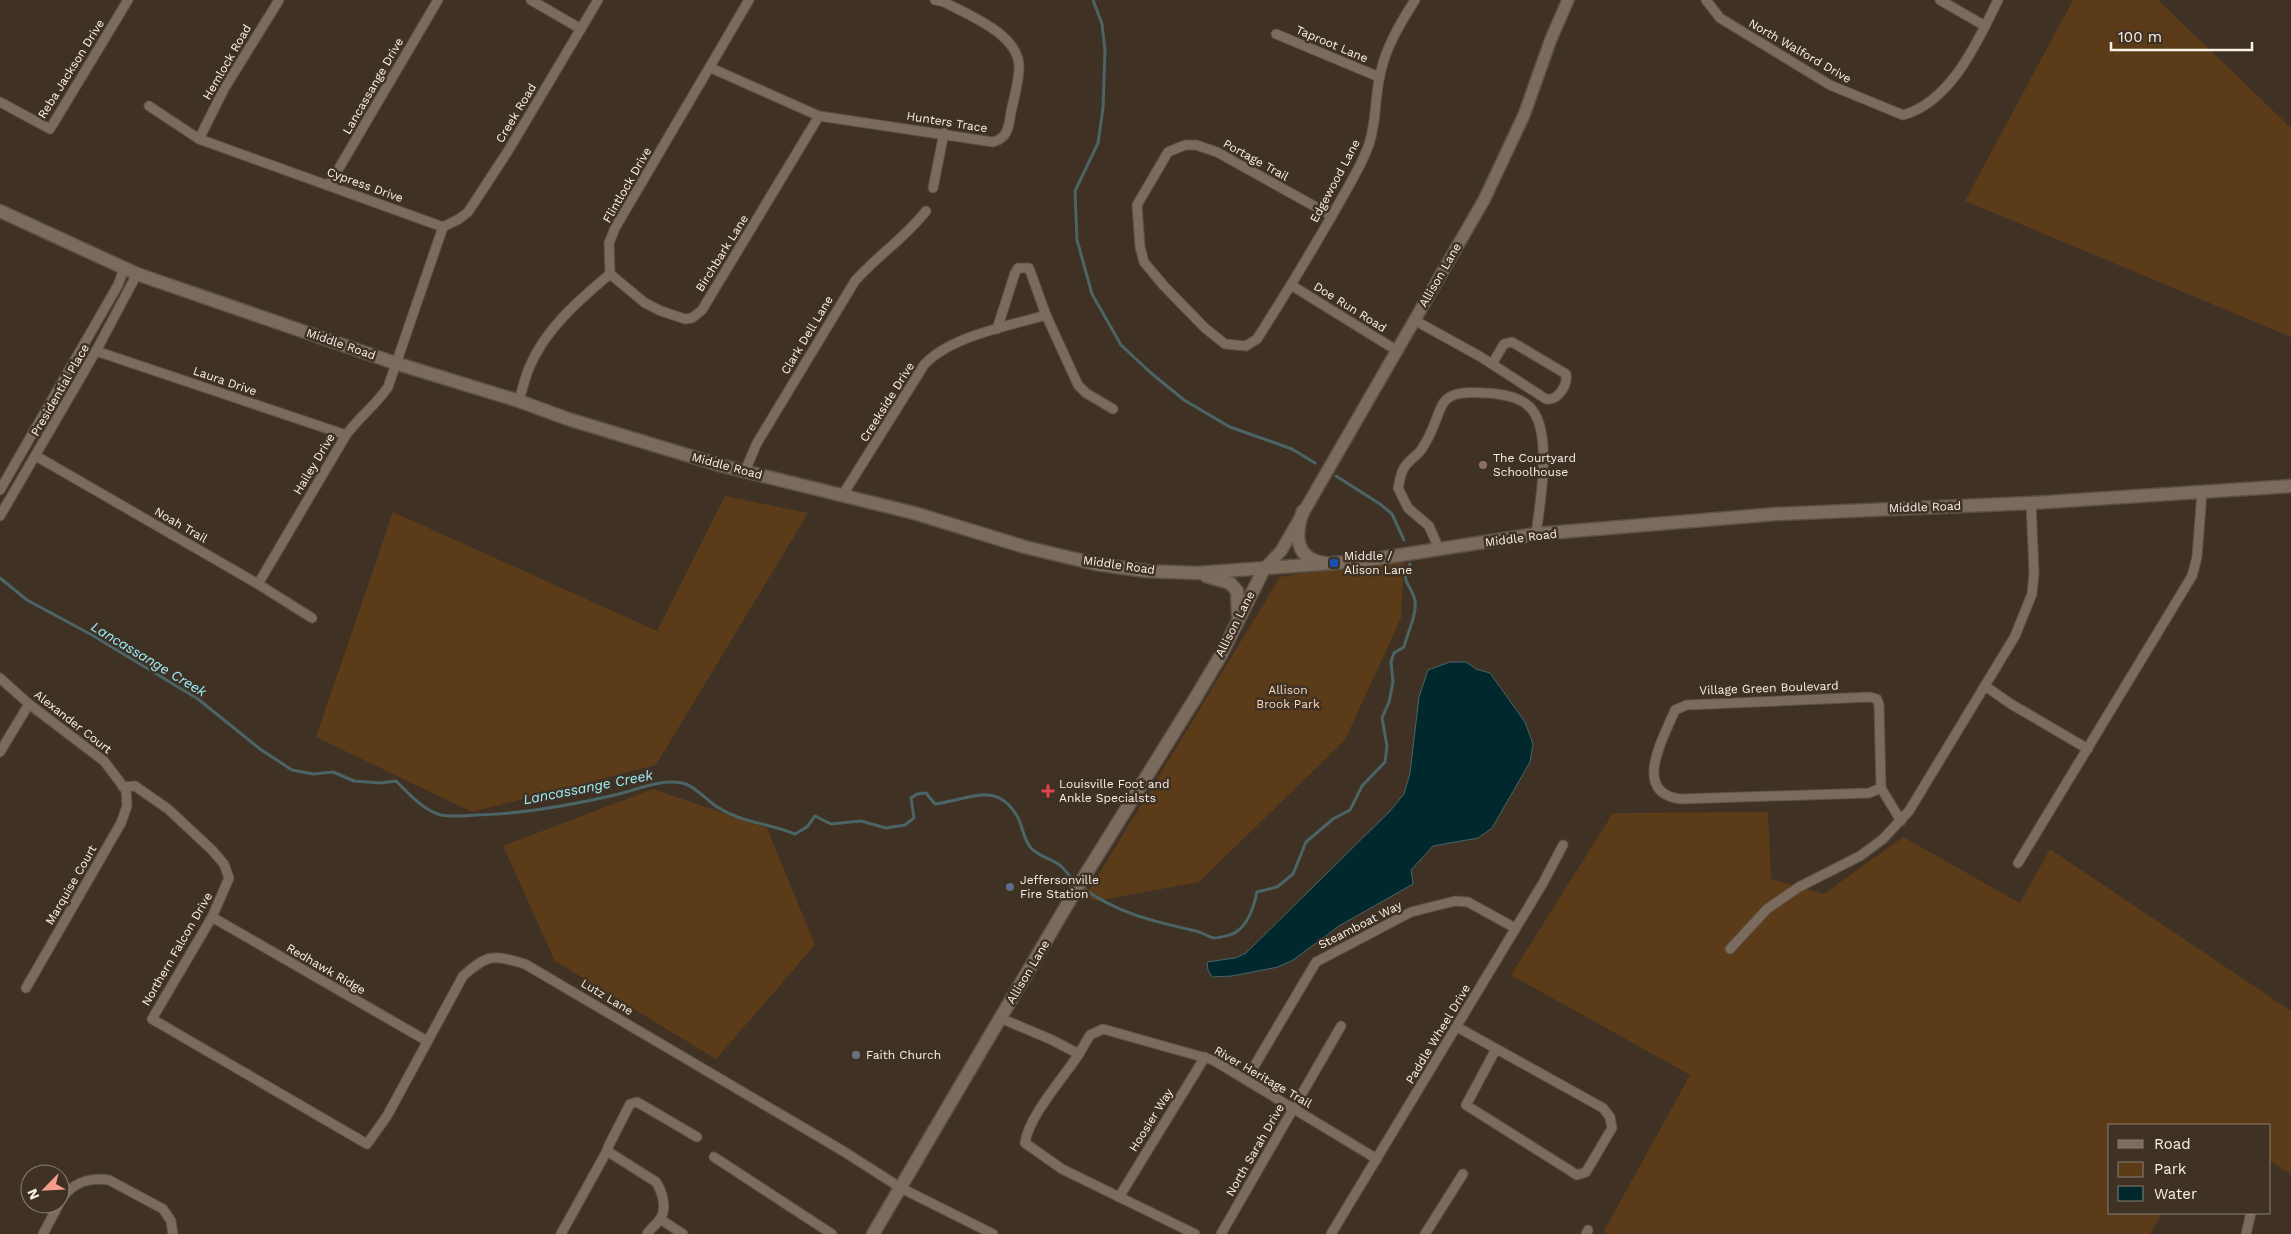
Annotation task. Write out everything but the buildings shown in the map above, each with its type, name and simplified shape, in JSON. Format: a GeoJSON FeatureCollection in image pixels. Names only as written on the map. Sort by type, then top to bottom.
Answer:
{"type":"FeatureCollection","features":[{"type":"Feature","properties":{"kind":"main road","name":"Middle Road"},"geometry":{"type":"LineString","coordinates":[[0,210],[137,274],[395,363],[519,401],[568,420],[746,471],[914,513],[1025,547],[1096,564],[1146,571],[1197,573],[1330,564],[1536,534],[1776,514],[2030,503],[2291,486]]}},
{"type":"Feature","properties":{"kind":"main road"},"geometry":{"type":"LineString","coordinates":[[1303,511],[1297,527],[1297,540],[1304,553],[1318,562],[1330,564]]}},
{"type":"Feature","properties":{"kind":"main road","name":"Allison Lane"},"geometry":{"type":"LineString","coordinates":[[873,1234],[1083,878],[1200,691],[1221,655],[1264,569]]}},
{"type":"Feature","properties":{"kind":"main road"},"geometry":{"type":"LineString","coordinates":[[1197,573],[1230,583],[1237,591],[1238,618]]}},
{"type":"Feature","properties":{"kind":"street","name":"Reba Jackson Drive"},"geometry":{"type":"LineString","coordinates":[[0,102],[50,129],[128,0]]}},
{"type":"Feature","properties":{"kind":"street","name":"Hemlock Road"},"geometry":{"type":"LineString","coordinates":[[199,139],[224,89],[279,0]]}},
{"type":"Feature","properties":{"kind":"street","name":"Lancassange Drive"},"geometry":{"type":"LineString","coordinates":[[329,184],[438,0]]}},
{"type":"Feature","properties":{"kind":"street"},"geometry":{"type":"LineString","coordinates":[[531,0],[581,30]]}},
{"type":"Feature","properties":{"kind":"street","name":"Creek Road"},"geometry":{"type":"LineString","coordinates":[[443,227],[468,212],[508,151],[598,0]]}},
{"type":"Feature","properties":{"kind":"street","name":"Flintlock Drive"},"geometry":{"type":"LineString","coordinates":[[610,274],[609,243],[615,228],[711,68],[749,0]]}},
{"type":"Feature","properties":{"kind":"street","name":"Hunters Trace"},"geometry":{"type":"LineString","coordinates":[[711,68],[819,116],[944,133],[993,142],[1006,135],[1019,68],[1010,44],[992,28],[944,2],[935,0]]}},
{"type":"Feature","properties":{"kind":"street","name":"Edgewood Lane"},"geometry":{"type":"LineString","coordinates":[[1234,346],[1246,346],[1257,339],[1332,216],[1361,163],[1370,142],[1379,77],[1386,52],[1396,29],[1414,0]]}},
{"type":"Feature","properties":{"kind":"street","name":"Allison Lane"},"geometry":{"type":"LineString","coordinates":[[1264,569],[1281,551],[1484,200],[1512,144],[1550,39],[1568,0]]}},
{"type":"Feature","properties":{"kind":"street","name":"North Walford Drive"},"geometry":{"type":"LineString","coordinates":[[1706,0],[1720,18],[1830,85],[1890,112],[1903,115],[1922,107],[1951,81],[1960,71],[1985,26]]}},
{"type":"Feature","properties":{"kind":"street"},"geometry":{"type":"LineString","coordinates":[[1940,0],[1985,26],[1998,0]]}},
{"type":"Feature","properties":{"kind":"street","name":"Taproot Lane"},"geometry":{"type":"LineString","coordinates":[[1276,34],[1379,77]]}},
{"type":"Feature","properties":{"kind":"street","name":"Cypress Drive"},"geometry":{"type":"LineString","coordinates":[[149,106],[199,139],[268,165],[329,184],[443,227]]}},
{"type":"Feature","properties":{"kind":"street","name":"Birchbark Lane"},"geometry":{"type":"LineString","coordinates":[[610,274],[645,303],[685,319],[692,318],[702,310],[819,116]]}},
{"type":"Feature","properties":{"kind":"street"},"geometry":{"type":"LineString","coordinates":[[934,188],[944,133]]}},
{"type":"Feature","properties":{"kind":"street","name":"Portage Trail"},"geometry":{"type":"LineString","coordinates":[[1234,346],[1224,344],[1205,328],[1164,286],[1144,262],[1140,247],[1137,205],[1168,152],[1185,145],[1196,145],[1217,152],[1332,216]]}},
{"type":"Feature","properties":{"kind":"street","name":"Clark Dell Lane"},"geometry":{"type":"LineString","coordinates":[[746,471],[757,443],[855,280],[912,229],[926,211]]}},
{"type":"Feature","properties":{"kind":"street"},"geometry":{"type":"LineString","coordinates":[[395,363],[443,227]]}},
{"type":"Feature","properties":{"kind":"street"},"geometry":{"type":"LineString","coordinates":[[997,329],[1015,273],[1018,268],[1024,267],[1032,270],[1046,315],[1078,385],[1086,393],[1113,410]]}},
{"type":"Feature","properties":{"kind":"street","name":"Presidential Place"},"geometry":{"type":"LineString","coordinates":[[0,490],[118,284],[124,269]]}},
{"type":"Feature","properties":{"kind":"street","name":"Presidential Place"},"geometry":{"type":"LineString","coordinates":[[0,516],[96,351],[137,274]]}},
{"type":"Feature","properties":{"kind":"street"},"geometry":{"type":"LineString","coordinates":[[519,401],[529,368],[547,336],[577,301],[610,274]]}},
{"type":"Feature","properties":{"kind":"street","name":"Doe Run Road"},"geometry":{"type":"LineString","coordinates":[[1291,285],[1396,350]]}},
{"type":"Feature","properties":{"kind":"street","name":"Creekside Drive"},"geometry":{"type":"LineString","coordinates":[[842,496],[924,365],[932,356],[952,343],[1046,315]]}},
{"type":"Feature","properties":{"kind":"street"},"geometry":{"type":"LineString","coordinates":[[1414,320],[1492,364],[1550,400],[1557,398],[1567,381],[1566,374],[1512,342],[1504,344],[1492,364]]}},
{"type":"Feature","properties":{"kind":"street","name":"Laura Drive"},"geometry":{"type":"LineString","coordinates":[[96,351],[346,435]]}},
{"type":"Feature","properties":{"kind":"street","name":"Hailey Drive"},"geometry":{"type":"LineString","coordinates":[[258,584],[346,435],[359,417],[378,402],[388,387],[395,363]]}},
{"type":"Feature","properties":{"kind":"street"},"geometry":{"type":"LineString","coordinates":[[1439,549],[1429,526],[1408,508],[1398,488],[1403,469],[1420,450],[1441,404],[1460,393],[1472,391],[1512,396],[1528,404],[1536,415],[1542,446],[1543,467],[1536,534]]}},
{"type":"Feature","properties":{"kind":"street","name":"Noah Trail"},"geometry":{"type":"LineString","coordinates":[[36,456],[258,584],[312,618]]}},
{"type":"Feature","properties":{"kind":"street"},"geometry":{"type":"LineString","coordinates":[[2018,863],[2192,576],[2197,557],[2202,492]]}},
{"type":"Feature","properties":{"kind":"street"},"geometry":{"type":"LineString","coordinates":[[1730,949],[1767,909],[1799,887],[1860,856],[1883,839],[1901,821],[2015,636],[2032,594],[2034,553],[2030,503]]}},
{"type":"Feature","properties":{"kind":"street","name":"Alexander Court"},"geometry":{"type":"LineString","coordinates":[[0,678],[29,704],[104,761],[125,788]]}},
{"type":"Feature","properties":{"kind":"street"},"geometry":{"type":"LineString","coordinates":[[1984,686],[2088,749]]}},
{"type":"Feature","properties":{"kind":"street","name":"Village Green Boulevard"},"geometry":{"type":"LineString","coordinates":[[1881,788],[1869,793],[1680,799],[1668,798],[1655,785],[1653,770],[1675,710],[1687,705],[1870,697],[1877,699],[1879,705],[1881,788],[1901,821]]}},
{"type":"Feature","properties":{"kind":"street"},"geometry":{"type":"LineString","coordinates":[[0,752],[29,704]]}},
{"type":"Feature","properties":{"kind":"street","name":"Northern Falcon Drive"},"geometry":{"type":"LineString","coordinates":[[125,788],[136,786],[168,809],[224,864],[229,878],[212,918],[152,1019],[367,1144]]}},
{"type":"Feature","properties":{"kind":"street","name":"Marquise Court"},"geometry":{"type":"LineString","coordinates":[[26,988],[121,823],[127,806],[125,788]]}},
{"type":"Feature","properties":{"kind":"street","name":"Paddle Wheel Drive"},"geometry":{"type":"LineString","coordinates":[[1331,1234],[1543,883],[1563,845]]}},
{"type":"Feature","properties":{"kind":"street","name":"Steamboat Way"},"geometry":{"type":"LineString","coordinates":[[1246,1080],[1316,962],[1411,912],[1454,901],[1468,902],[1515,928]]}},
{"type":"Feature","properties":{"kind":"street","name":"Redhawk Ridge"},"geometry":{"type":"LineString","coordinates":[[212,918],[427,1041]]}},
{"type":"Feature","properties":{"kind":"street","name":"Lutz Lane"},"geometry":{"type":"LineString","coordinates":[[367,1144],[387,1116],[463,976],[478,962],[495,956],[525,964],[843,1151],[901,1188],[994,1234]]}},
{"type":"Feature","properties":{"kind":"street"},"geometry":{"type":"LineString","coordinates":[[1000,1018],[1050,1039],[1079,1054],[1032,1121],[1026,1134],[1025,1143],[1062,1170],[1195,1234]]}},
{"type":"Feature","properties":{"kind":"street","name":"North Sarah Drive"},"geometry":{"type":"LineString","coordinates":[[1221,1234],[1341,1026]]}},
{"type":"Feature","properties":{"kind":"street"},"geometry":{"type":"LineString","coordinates":[[1457,1027],[1603,1108],[1610,1117],[1612,1128],[1586,1172],[1577,1175],[1466,1105],[1496,1049]]}},
{"type":"Feature","properties":{"kind":"street","name":"River Heritage Trail"},"geometry":{"type":"LineString","coordinates":[[1079,1054],[1090,1035],[1103,1029],[1205,1057],[1377,1159]]}},
{"type":"Feature","properties":{"kind":"street","name":"Hoosier Way"},"geometry":{"type":"LineString","coordinates":[[1119,1197],[1205,1057]]}},
{"type":"Feature","properties":{"kind":"street"},"geometry":{"type":"LineString","coordinates":[[561,1234],[608,1151],[630,1104],[638,1102],[697,1137]]}},
{"type":"Feature","properties":{"kind":"street"},"geometry":{"type":"LineString","coordinates":[[608,1151],[656,1182],[662,1195],[663,1210],[660,1218],[647,1234]]}},
{"type":"Feature","properties":{"kind":"street"},"geometry":{"type":"LineString","coordinates":[[714,1157],[832,1234]]}},
{"type":"Feature","properties":{"kind":"street"},"geometry":{"type":"LineString","coordinates":[[1424,1234],[1462,1174]]}},
{"type":"Feature","properties":{"kind":"street"},"geometry":{"type":"LineString","coordinates":[[70,1191],[74,1186],[91,1180],[108,1180],[163,1209],[171,1221],[173,1234]]}},
{"type":"Feature","properties":{"kind":"street"},"geometry":{"type":"LineString","coordinates":[[43,1234],[54,1214]]}},
{"type":"Feature","properties":{"kind":"street"},"geometry":{"type":"LineString","coordinates":[[2246,1234],[2251,1214]]}},
{"type":"Feature","properties":{"kind":"street"},"geometry":{"type":"LineString","coordinates":[[660,1218],[682,1234]]}},
{"type":"Feature","properties":{"kind":"green space"},"geometry":{"type":"Polygon","coordinates":[[[2073,0],[2158,0],[2291,128],[2291,337],[1965,201],[2073,0]]]}},
{"type":"Feature","properties":{"kind":"green space"},"geometry":{"type":"Polygon","coordinates":[[[725,496],[808,513],[656,765],[472,812],[316,737],[393,512],[657,631],[725,496]]]}},
{"type":"Feature","properties":{"kind":"green space","name":"Allison Brook Park"},"geometry":{"type":"Polygon","coordinates":[[[1404,554],[1401,618],[1345,740],[1199,882],[1096,901],[1085,897],[1280,577],[1404,554]]]}},
{"type":"Feature","properties":{"kind":"green space"},"geometry":{"type":"Polygon","coordinates":[[[653,789],[767,828],[815,945],[716,1059],[555,961],[503,846],[653,789]]]}},
{"type":"Feature","properties":{"kind":"green space"},"geometry":{"type":"Polygon","coordinates":[[[1768,812],[1771,879],[1824,894],[1903,837],[2020,903],[2050,849],[2291,1011],[2291,1174],[2271,1162],[2271,1124],[2108,1124],[2108,1214],[2161,1214],[2150,1234],[1608,1234],[1604,1231],[1690,1075],[1511,975],[1613,813],[1768,812]]]}},
{"type":"Feature","properties":{"kind":"water"},"geometry":{"type":"Polygon","coordinates":[[[1450,662],[1466,662],[1476,669],[1490,673],[1525,722],[1533,744],[1530,762],[1492,828],[1478,838],[1433,846],[1411,870],[1413,884],[1339,926],[1293,960],[1278,967],[1232,976],[1212,977],[1208,970],[1207,962],[1235,958],[1246,953],[1390,811],[1404,794],[1410,773],[1419,697],[1428,670],[1450,662]]]}},
{"type":"Feature","properties":{"kind":"waterway","name":"Lancassange Creek"},"geometry":{"type":"LineString","coordinates":[[1093,0],[1102,24],[1105,51],[1103,108],[1098,143],[1075,191],[1077,240],[1092,294],[1121,345],[1184,400],[1230,427],[1292,449],[1315,463]]}},
{"type":"Feature","properties":{"kind":"waterway","name":"Lancassange Creek"},"geometry":{"type":"LineString","coordinates":[[1336,476],[1380,504],[1392,514],[1404,540]]}},
{"type":"Feature","properties":{"kind":"waterway","name":"Lancassange Creek"},"geometry":{"type":"LineString","coordinates":[[1081,887],[1122,910],[1150,920],[1212,937],[1229,935],[1241,929],[1250,914],[1257,892],[1277,887],[1293,874],[1306,842],[1333,819],[1350,810],[1362,786],[1385,762],[1387,746],[1382,718],[1389,702],[1393,682],[1391,662],[1394,653],[1404,647],[1415,609],[1414,597],[1406,582],[1407,570],[1410,564]]}},
{"type":"Feature","properties":{"kind":"waterway","name":"Lancassange Creek"},"geometry":{"type":"LineString","coordinates":[[0,578],[27,600],[92,635],[198,699],[260,749],[292,770],[313,774],[333,772],[354,781],[381,783],[396,781],[422,806],[441,815],[463,816],[530,811],[601,798],[658,783],[674,782],[690,786],[713,804],[732,815],[795,834],[807,827],[815,816],[831,824],[861,821],[886,828],[905,825],[914,818],[911,798],[917,794],[926,793],[935,804],[980,795],[990,795],[1000,798],[1009,805],[1017,816],[1026,841],[1031,848],[1061,866],[1076,883]]}},
{"type":"Feature","properties":{"kind":"place","name":"The Courtyard Schoolhouse"},"geometry":{"type":"Point","coordinates":[1483,465]}},
{"type":"Feature","properties":{"kind":"place","name":"Middle / Alison Lane"},"geometry":{"type":"Point","coordinates":[1334,563]}},
{"type":"Feature","properties":{"kind":"place","name":"Louisville Foot and Ankle Specialsts"},"geometry":{"type":"Point","coordinates":[1048,791]}},
{"type":"Feature","properties":{"kind":"place","name":"Jeffersonville Fire Station"},"geometry":{"type":"Point","coordinates":[1010,887]}},
{"type":"Feature","properties":{"kind":"place","name":"Faith Church"},"geometry":{"type":"Point","coordinates":[856,1055]}}]}
